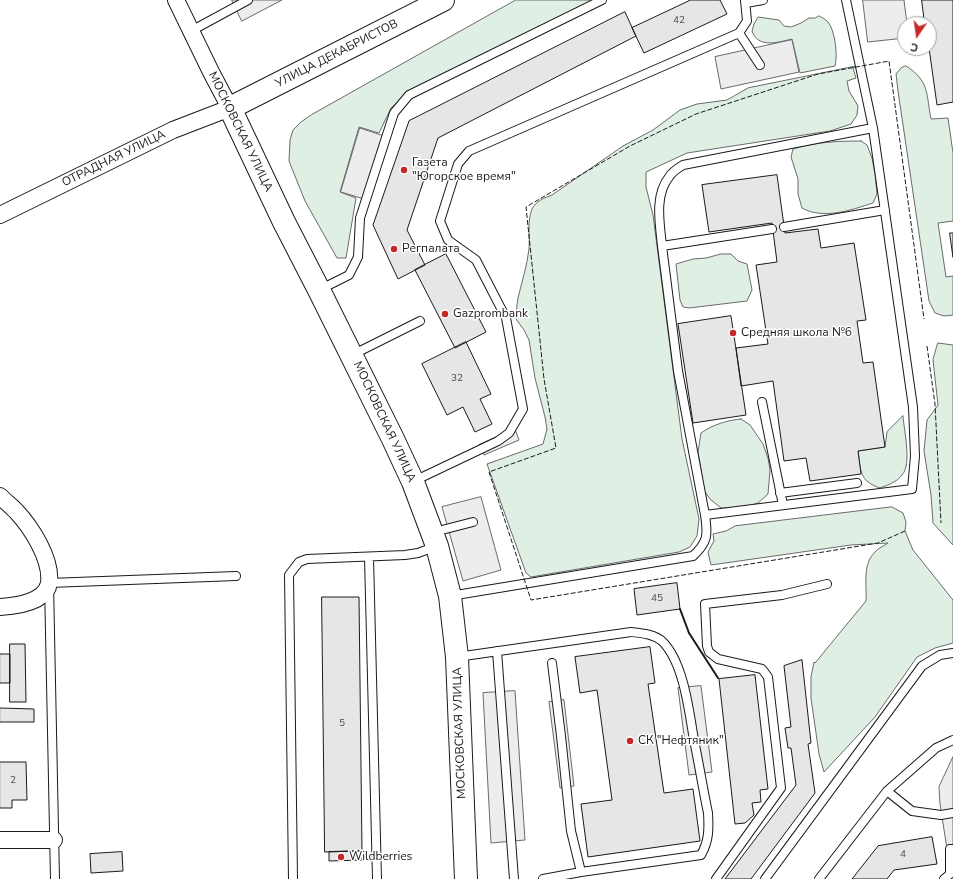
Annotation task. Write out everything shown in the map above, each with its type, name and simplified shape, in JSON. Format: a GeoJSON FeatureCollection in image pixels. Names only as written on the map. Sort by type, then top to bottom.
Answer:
{"type":"FeatureCollection","features":[{"type":"Feature","properties":{"kind":"main road","name":"УЛИЦА ДЕКАБРИСТОВ"},"geometry":{"type":"LineString","coordinates":[[230,108],[419,9],[443,0]]}},
{"type":"Feature","properties":{"kind":"main road","name":"МОСКОВСКАЯ УЛИЦА"},"geometry":{"type":"LineString","coordinates":[[230,108],[284,222],[352,355],[413,482],[435,539],[450,596],[457,657],[466,879]]}},
{"type":"Feature","properties":{"kind":"street","name":"МОСКОВСКАЯ УЛИЦА"},"geometry":{"type":"LineString","coordinates":[[176,0],[210,72],[230,108]]}},
{"type":"Feature","properties":{"kind":"street","name":"ОТРАДНАЯ УЛИЦА"},"geometry":{"type":"LineString","coordinates":[[0,215],[173,130],[230,108]]}},
{"type":"Feature","properties":{"kind":"street"},"geometry":{"type":"LineString","coordinates":[[0,496],[16,510],[33,533],[42,551],[48,570],[47,588],[30,602],[0,607]]}},
{"type":"Feature","properties":{"kind":"street"},"geometry":{"type":"LineString","coordinates":[[0,840],[54,840]]}},
{"type":"Feature","properties":{"kind":"lane"},"geometry":{"type":"LineString","coordinates":[[191,31],[248,0]]}},
{"type":"Feature","properties":{"kind":"lane"},"geometry":{"type":"LineString","coordinates":[[319,290],[349,275],[358,257],[360,218],[394,113],[409,95],[602,0]]}},
{"type":"Feature","properties":{"kind":"lane"},"geometry":{"type":"LineString","coordinates":[[413,482],[498,441],[509,433],[523,409],[506,318],[476,260],[448,240],[440,221],[458,164],[469,151],[739,33],[748,21],[746,2],[763,0]]}},
{"type":"Feature","properties":{"kind":"lane"},"geometry":{"type":"LineString","coordinates":[[705,515],[912,489],[915,456],[914,407],[873,128],[846,0]]}},
{"type":"Feature","properties":{"kind":"lane"},"geometry":{"type":"LineString","coordinates":[[739,33],[760,65]]}},
{"type":"Feature","properties":{"kind":"lane"},"geometry":{"type":"LineString","coordinates":[[450,596],[693,556],[703,546],[708,530],[678,371],[662,246],[659,214],[661,193],[669,177],[683,165],[873,128]]}},
{"type":"Feature","properties":{"kind":"lane"},"geometry":{"type":"LineString","coordinates":[[784,227],[885,210]]}},
{"type":"Feature","properties":{"kind":"lane"},"geometry":{"type":"LineString","coordinates":[[662,246],[772,229]]}},
{"type":"Feature","properties":{"kind":"lane"},"geometry":{"type":"LineString","coordinates":[[352,355],[420,321]]}},
{"type":"Feature","properties":{"kind":"lane"},"geometry":{"type":"LineString","coordinates":[[762,402],[783,505]]}},
{"type":"Feature","properties":{"kind":"lane"},"geometry":{"type":"LineString","coordinates":[[780,493],[857,483]]}},
{"type":"Feature","properties":{"kind":"lane"},"geometry":{"type":"LineString","coordinates":[[293,879],[289,574],[299,562],[307,559],[369,557],[418,553],[435,539],[474,522]]}},
{"type":"Feature","properties":{"kind":"lane"},"geometry":{"type":"LineString","coordinates":[[369,557],[377,879]]}},
{"type":"Feature","properties":{"kind":"lane"},"geometry":{"type":"LineString","coordinates":[[55,879],[47,588],[236,576]]}},
{"type":"Feature","properties":{"kind":"lane"},"geometry":{"type":"LineString","coordinates":[[716,879],[782,788],[768,677],[762,670],[718,660],[709,652],[707,646],[705,604],[782,595],[827,584]]}},
{"type":"Feature","properties":{"kind":"lane"},"geometry":{"type":"LineString","coordinates":[[457,657],[631,632],[642,633],[662,642],[675,659],[680,672],[689,710],[708,813],[707,845],[701,855],[581,872],[544,879]]}},
{"type":"Feature","properties":{"kind":"lane"},"geometry":{"type":"LineString","coordinates":[[497,651],[514,879]]}},
{"type":"Feature","properties":{"kind":"lane"},"geometry":{"type":"LineString","coordinates":[[765,879],[922,666],[940,655],[953,652]]}},
{"type":"Feature","properties":{"kind":"lane"},"geometry":{"type":"LineString","coordinates":[[552,663],[562,736],[571,831],[581,872]]}},
{"type":"Feature","properties":{"kind":"lane"},"geometry":{"type":"LineString","coordinates":[[819,879],[887,791],[936,748],[953,740]]}},
{"type":"Feature","properties":{"kind":"lane"},"geometry":{"type":"LineString","coordinates":[[887,791],[912,811],[941,815],[953,813]]}},
{"type":"Feature","properties":{"kind":"lane"},"geometry":{"type":"LineString","coordinates":[[944,879],[950,874],[950,849],[953,849]]}},
{"type":"Feature","properties":{"kind":"green space"},"geometry":{"type":"Polygon","coordinates":[[[516,0],[597,0],[399,101],[391,108],[379,133],[359,127],[340,192],[356,198],[346,258],[337,258],[305,201],[289,161],[290,140],[293,130],[311,115],[516,0]]]}},
{"type":"Feature","properties":{"kind":"green space"},"geometry":{"type":"Polygon","coordinates":[[[819,16],[828,22],[834,37],[836,50],[835,66],[800,73],[792,39],[775,43],[764,42],[755,37],[752,31],[758,17],[779,20],[784,26],[791,27],[809,18],[819,16]]]}},
{"type":"Feature","properties":{"kind":"green space"},"geometry":{"type":"Polygon","coordinates":[[[861,65],[853,68],[856,78],[847,81],[849,91],[858,106],[857,115],[851,124],[830,131],[687,153],[646,172],[646,187],[653,215],[682,439],[699,519],[697,536],[690,547],[679,552],[531,577],[526,573],[487,464],[543,444],[547,429],[535,378],[529,340],[516,319],[518,298],[529,249],[530,214],[532,209],[540,200],[552,195],[623,146],[653,130],[680,110],[697,104],[727,100],[748,88],[861,65]]]}},
{"type":"Feature","properties":{"kind":"green space"},"geometry":{"type":"Polygon","coordinates":[[[906,66],[919,77],[926,89],[931,119],[948,118],[953,153],[953,221],[938,223],[946,277],[953,276],[953,315],[944,316],[935,313],[929,301],[896,74],[901,68],[906,66]]]}},
{"type":"Feature","properties":{"kind":"green space"},"geometry":{"type":"Polygon","coordinates":[[[861,141],[867,145],[872,158],[877,194],[873,203],[847,211],[828,214],[810,212],[802,208],[798,194],[798,179],[791,157],[793,149],[827,142],[861,141]]]}},
{"type":"Feature","properties":{"kind":"green space"},"geometry":{"type":"Polygon","coordinates":[[[721,254],[731,254],[738,261],[747,264],[752,290],[747,301],[689,308],[683,307],[680,300],[676,264],[721,254]]]}},
{"type":"Feature","properties":{"kind":"green space"},"geometry":{"type":"Polygon","coordinates":[[[938,343],[953,345],[953,545],[933,523],[931,495],[924,451],[927,420],[938,405],[933,360],[938,343]]]}},
{"type":"Feature","properties":{"kind":"green space"},"geometry":{"type":"Polygon","coordinates":[[[903,416],[907,464],[898,480],[880,488],[868,482],[862,474],[858,451],[885,447],[887,432],[903,416]]]}},
{"type":"Feature","properties":{"kind":"green space"},"geometry":{"type":"Polygon","coordinates":[[[741,419],[750,425],[763,444],[770,470],[768,494],[758,503],[745,507],[721,508],[710,499],[702,488],[702,476],[698,452],[701,433],[720,423],[741,419]]]}},
{"type":"Feature","properties":{"kind":"green space"},"geometry":{"type":"Polygon","coordinates":[[[892,507],[903,513],[906,522],[905,531],[913,550],[953,600],[953,643],[935,648],[917,657],[875,717],[824,772],[819,754],[811,698],[811,677],[814,662],[815,663],[866,601],[866,575],[868,563],[879,548],[888,543],[851,545],[711,565],[708,552],[714,541],[713,534],[726,531],[735,526],[892,507]]]}},
{"type":"Feature","properties":{"kind":"shaded area"},"geometry":{"type":"Polygon","coordinates":[[[232,0],[282,0],[242,21],[232,0]]]}},
{"type":"Feature","properties":{"kind":"shaded area"},"geometry":{"type":"Polygon","coordinates":[[[863,0],[904,0],[906,16],[897,16],[897,39],[868,42],[863,0]]]}},
{"type":"Feature","properties":{"kind":"shaded area"},"geometry":{"type":"Polygon","coordinates":[[[792,40],[799,72],[721,89],[715,57],[792,40]]]}},
{"type":"Feature","properties":{"kind":"shaded area"},"geometry":{"type":"Polygon","coordinates":[[[360,128],[384,136],[364,199],[341,192],[360,128]]]}},
{"type":"Feature","properties":{"kind":"shaded area"},"geometry":{"type":"Polygon","coordinates":[[[515,429],[519,440],[484,455],[479,445],[515,429]]]}},
{"type":"Feature","properties":{"kind":"shaded area"},"geometry":{"type":"Polygon","coordinates":[[[481,497],[501,570],[463,581],[442,507],[481,497]]]}},
{"type":"Feature","properties":{"kind":"shaded area"},"geometry":{"type":"Polygon","coordinates":[[[701,686],[712,772],[689,775],[678,688],[701,686]]]}},
{"type":"Feature","properties":{"kind":"shaded area"},"geometry":{"type":"Polygon","coordinates":[[[515,691],[525,840],[491,843],[483,693],[515,691]]]}},
{"type":"Feature","properties":{"kind":"shaded area"},"geometry":{"type":"Polygon","coordinates":[[[564,700],[574,786],[560,788],[549,702],[564,700]]]}},
{"type":"Feature","properties":{"kind":"shaded area"},"geometry":{"type":"Polygon","coordinates":[[[953,757],[953,849],[947,849],[939,787],[953,757]]]}},
{"type":"Feature","properties":{"kind":"building"},"geometry":{"type":"Polygon","coordinates":[[[691,0],[720,0],[727,14],[644,53],[632,28],[691,0]]]}},
{"type":"Feature","properties":{"kind":"building"},"geometry":{"type":"Polygon","coordinates":[[[922,0],[953,0],[953,102],[937,105],[930,56],[937,56],[937,16],[924,16],[922,0]]]}},
{"type":"Feature","properties":{"kind":"building"},"geometry":{"type":"Polygon","coordinates":[[[625,12],[636,36],[438,138],[407,230],[425,265],[398,279],[373,225],[409,121],[625,12]]]}},
{"type":"Feature","properties":{"kind":"building"},"geometry":{"type":"Polygon","coordinates":[[[777,175],[785,233],[818,229],[821,248],[854,243],[866,320],[857,321],[863,363],[873,362],[885,447],[858,451],[861,474],[810,481],[806,458],[784,461],[773,381],[741,386],[736,348],[768,344],[756,265],[777,262],[772,223],[709,232],[702,185],[777,175]]]}},
{"type":"Feature","properties":{"kind":"building"},"geometry":{"type":"Polygon","coordinates":[[[950,233],[953,233],[953,257],[950,233]]]}},
{"type":"Feature","properties":{"kind":"building"},"geometry":{"type":"Polygon","coordinates":[[[446,254],[486,332],[455,348],[415,270],[446,254]]]}},
{"type":"Feature","properties":{"kind":"building"},"geometry":{"type":"Polygon","coordinates":[[[731,316],[746,415],[693,423],[678,324],[731,316]]]}},
{"type":"Feature","properties":{"kind":"building"},"geometry":{"type":"Polygon","coordinates":[[[466,342],[491,394],[480,399],[492,424],[475,432],[463,407],[447,415],[422,364],[466,342]]]}},
{"type":"Feature","properties":{"kind":"building"},"geometry":{"type":"Polygon","coordinates":[[[677,583],[680,609],[637,615],[634,589],[677,583]]]}},
{"type":"Feature","properties":{"kind":"building"},"geometry":{"type":"Polygon","coordinates":[[[322,597],[359,597],[362,851],[325,852],[322,597]]]}},
{"type":"Feature","properties":{"kind":"building"},"geometry":{"type":"Polygon","coordinates":[[[10,644],[25,644],[26,702],[10,702],[10,644]]]}},
{"type":"Feature","properties":{"kind":"building","name":"СК \"Нефтяник\""},"geometry":{"type":"Polygon","coordinates":[[[650,647],[655,683],[648,684],[664,793],[693,789],[700,841],[588,857],[581,804],[612,800],[597,690],[580,693],[575,657],[650,647]]]}},
{"type":"Feature","properties":{"kind":"building"},"geometry":{"type":"Polygon","coordinates":[[[0,654],[10,654],[10,683],[0,683],[0,654]]]}},
{"type":"Feature","properties":{"kind":"building"},"geometry":{"type":"Polygon","coordinates":[[[802,660],[811,743],[808,744],[815,793],[751,879],[725,879],[796,785],[791,748],[788,748],[785,728],[791,727],[784,666],[802,660]]]}},
{"type":"Feature","properties":{"kind":"building"},"geometry":{"type":"Polygon","coordinates":[[[755,675],[768,789],[760,790],[761,802],[752,803],[754,815],[745,823],[735,824],[719,679],[755,675]]]}},
{"type":"Feature","properties":{"kind":"building"},"geometry":{"type":"Polygon","coordinates":[[[0,708],[34,709],[34,722],[0,722],[0,708]]]}},
{"type":"Feature","properties":{"kind":"building"},"geometry":{"type":"Polygon","coordinates":[[[0,762],[26,762],[27,800],[12,800],[12,808],[0,808],[0,762]]]}},
{"type":"Feature","properties":{"kind":"building"},"geometry":{"type":"Polygon","coordinates":[[[932,837],[937,864],[894,870],[887,879],[852,879],[878,846],[932,837]]]}},
{"type":"Feature","properties":{"kind":"building"},"geometry":{"type":"Polygon","coordinates":[[[362,851],[362,860],[329,861],[329,852],[362,851]]]}},
{"type":"Feature","properties":{"kind":"building"},"geometry":{"type":"Polygon","coordinates":[[[122,852],[123,871],[91,873],[90,854],[122,852]]]}},
{"type":"Feature","properties":{"kind":"fence"},"geometry":{"type":"LineString","coordinates":[[905,531],[878,543],[531,600],[489,472],[556,448],[544,379],[526,207],[630,146],[696,114],[818,74],[889,61],[924,319]]}},
{"type":"Feature","properties":{"kind":"fence"},"geometry":{"type":"LineString","coordinates":[[927,346],[935,404],[941,523]]}},
{"type":"Feature","properties":{"kind":"wall"},"geometry":{"type":"LineString","coordinates":[[680,609],[689,633],[718,678]]}},
{"type":"Feature","properties":{"kind":"place","name":"Газета \"Югорское время\""},"geometry":{"type":"Point","coordinates":[404,170]}},
{"type":"Feature","properties":{"kind":"place","name":"Регпалата"},"geometry":{"type":"Point","coordinates":[394,249]}},
{"type":"Feature","properties":{"kind":"place","name":"Gazprombank"},"geometry":{"type":"Point","coordinates":[445,314]}},
{"type":"Feature","properties":{"kind":"place","name":"Средняя школа №6"},"geometry":{"type":"Point","coordinates":[733,333]}},
{"type":"Feature","properties":{"kind":"place","name":"СК \"Нефтяник\""},"geometry":{"type":"Point","coordinates":[630,741]}},
{"type":"Feature","properties":{"kind":"place","name":"Wildberries"},"geometry":{"type":"Point","coordinates":[341,857]}}]}
